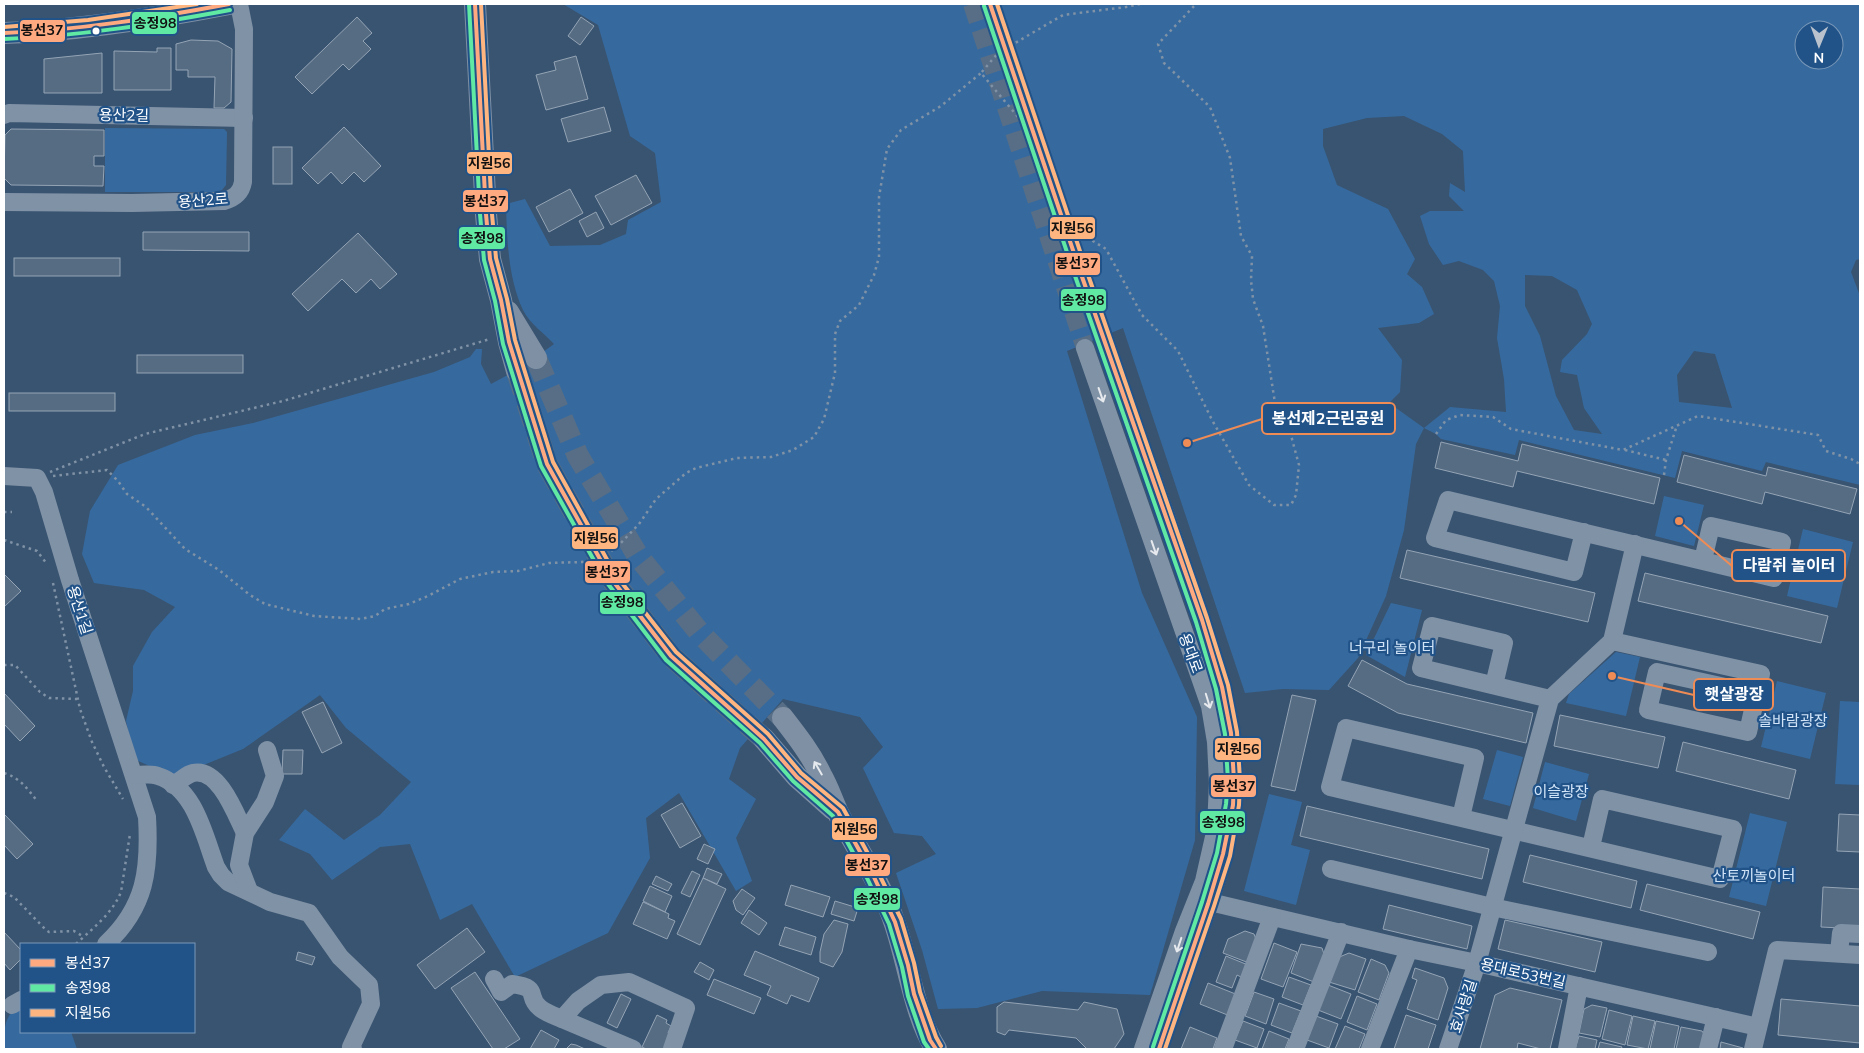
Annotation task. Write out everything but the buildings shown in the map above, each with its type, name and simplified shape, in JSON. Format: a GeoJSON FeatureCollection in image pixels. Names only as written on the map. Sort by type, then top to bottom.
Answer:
{"type":"FeatureCollection","features":[{"type":"Feature","properties":{"kind":"main road"},"geometry":{"type":"LineString","coordinates":[[4,33],[94,26],[229,4]]}},
{"type":"Feature","properties":{"kind":"main road"},"geometry":{"type":"LineString","coordinates":[[475,4],[490,259],[517,371]]}},
{"type":"Feature","properties":{"kind":"main road"},"geometry":{"type":"LineString","coordinates":[[501,300],[536,358]]}},
{"type":"Feature","properties":{"kind":"main road"},"geometry":{"type":"LineString","coordinates":[[783,718],[804,744],[838,812],[874,875],[895,922],[908,965],[914,994],[930,1040],[936,1049]]}},
{"type":"Feature","properties":{"kind":"main road"},"geometry":{"type":"LineString","coordinates":[[764,739],[797,777],[838,812]]}},
{"type":"Feature","properties":{"kind":"street","name":"용산2로"},"geometry":{"type":"LineString","coordinates":[[4,202],[224,201],[230,200],[239,193],[243,182],[244,29],[239,4]]}},
{"type":"Feature","properties":{"kind":"street","name":"용산2길"},"geometry":{"type":"LineString","coordinates":[[4,114],[244,118]]}},
{"type":"Feature","properties":{"kind":"street","name":"용대로"},"geometry":{"type":"LineString","coordinates":[[1104,341],[1172,530],[1212,650],[1225,699],[1232,739],[1234,781],[1230,822],[1210,902],[1159,1049]]}},
{"type":"Feature","properties":{"kind":"street","name":"용대로"},"geometry":{"type":"LineString","coordinates":[[1085,348],[1210,706],[1216,742],[1218,783],[1216,828],[1204,881],[1143,1049]]}},
{"type":"Feature","properties":{"kind":"street"},"geometry":{"type":"LineString","coordinates":[[4,476],[37,478]]}},
{"type":"Feature","properties":{"kind":"street","name":"용산1길"},"geometry":{"type":"LineString","coordinates":[[37,478],[44,492],[121,740],[135,774],[147,817],[149,849],[143,890],[134,910],[107,943]]}},
{"type":"Feature","properties":{"kind":"street"},"geometry":{"type":"LineString","coordinates":[[1584,532],[1574,572],[1435,538],[1448,500],[1584,532],[1634,544],[1703,560]]}},
{"type":"Feature","properties":{"kind":"street"},"geometry":{"type":"LineString","coordinates":[[1494,685],[1504,643],[1432,626],[1421,668],[1550,699],[1612,641],[1634,544]]}},
{"type":"Feature","properties":{"kind":"street"},"geometry":{"type":"LineString","coordinates":[[1612,641],[1761,674],[1757,694],[1748,732],[1648,710],[1657,672],[1757,694]]}},
{"type":"Feature","properties":{"kind":"street","name":"효사랑길"},"geometry":{"type":"LineString","coordinates":[[1448,1049],[1477,962],[1550,699]]}},
{"type":"Feature","properties":{"kind":"street"},"geometry":{"type":"LineString","coordinates":[[1461,817],[1475,758],[1346,728],[1330,787],[1461,817],[1514,829],[1591,848],[1720,878],[1733,829],[1602,799],[1591,848]]}},
{"type":"Feature","properties":{"kind":"street"},"geometry":{"type":"LineString","coordinates":[[249,891],[239,865],[245,833],[264,802],[275,776],[267,750]]}},
{"type":"Feature","properties":{"kind":"street"},"geometry":{"type":"LineString","coordinates":[[173,785],[192,773],[207,774],[224,791],[245,833]]}},
{"type":"Feature","properties":{"kind":"street"},"geometry":{"type":"LineString","coordinates":[[135,774],[156,775],[182,792],[194,808],[216,867],[221,875],[228,882],[270,902],[309,913],[340,957],[369,985],[370,1004],[351,1047],[353,1049]]}},
{"type":"Feature","properties":{"kind":"street"},"geometry":{"type":"LineString","coordinates":[[1331,869],[1492,907],[1708,952]]}},
{"type":"Feature","properties":{"kind":"street","name":"용대로53번길"},"geometry":{"type":"LineString","coordinates":[[1210,902],[1409,949],[1477,962],[1758,1027]]}},
{"type":"Feature","properties":{"kind":"street"},"geometry":{"type":"LineString","coordinates":[[1223,1049],[1272,917]]}},
{"type":"Feature","properties":{"kind":"street"},"geometry":{"type":"LineString","coordinates":[[1295,1049],[1340,932]]}},
{"type":"Feature","properties":{"kind":"street"},"geometry":{"type":"LineString","coordinates":[[1839,953],[1841,933],[1860,934]]}},
{"type":"Feature","properties":{"kind":"street"},"geometry":{"type":"LineString","coordinates":[[1370,1049],[1409,949]]}},
{"type":"Feature","properties":{"kind":"street"},"geometry":{"type":"LineString","coordinates":[[1753,1049],[1777,950],[1860,954]]}},
{"type":"Feature","properties":{"kind":"street"},"geometry":{"type":"LineString","coordinates":[[494,979],[501,992],[512,984],[525,985],[540,1008],[633,1049]]}},
{"type":"Feature","properties":{"kind":"street"},"geometry":{"type":"LineString","coordinates":[[562,1019],[578,1001],[601,985],[629,982],[686,1008],[672,1049]]}},
{"type":"Feature","properties":{"kind":"street","name":"용대로53번길"},"geometry":{"type":"LineString","coordinates":[[1567,1049],[1579,986]]}},
{"type":"Feature","properties":{"kind":"street"},"geometry":{"type":"LineString","coordinates":[[1708,1049],[1716,1017]]}},
{"type":"Feature","properties":{"kind":"path"},"geometry":{"type":"LineString","coordinates":[[37,478],[107,470],[127,494],[146,507],[185,548],[219,570],[250,596],[265,604],[314,616],[361,619],[375,616],[385,609],[409,604],[460,579],[493,572],[518,571],[549,563],[582,562],[606,555],[618,546],[639,524],[656,499],[686,473],[696,468],[737,458],[771,457],[794,450],[814,437],[824,419],[835,373],[835,334],[840,321],[859,305],[874,275],[878,257],[879,197],[887,149],[901,130],[941,106],[981,74],[998,53],[1063,15],[1140,4]]}},
{"type":"Feature","properties":{"kind":"path"},"geometry":{"type":"LineString","coordinates":[[1142,315],[1178,351],[1212,420],[1249,485],[1274,504],[1291,505],[1296,495],[1299,465],[1289,428],[1275,404],[1263,326],[1253,299],[1251,280],[1252,256],[1241,236],[1230,158],[1210,107],[1164,63],[1158,44],[1196,4]]}},
{"type":"Feature","properties":{"kind":"path"},"geometry":{"type":"LineString","coordinates":[[981,74],[1023,123],[1060,194],[1063,209],[1088,238],[1106,249],[1144,319]]}},
{"type":"Feature","properties":{"kind":"path"},"geometry":{"type":"LineString","coordinates":[[37,478],[145,434],[292,398],[484,342],[507,332]]}},
{"type":"Feature","properties":{"kind":"path"},"geometry":{"type":"LineString","coordinates":[[1436,434],[1446,420],[1460,415],[1493,417],[1511,429],[1666,460]]}},
{"type":"Feature","properties":{"kind":"path"},"geometry":{"type":"LineString","coordinates":[[1623,450],[1698,416],[1818,435],[1826,451],[1852,459],[1860,464]]}},
{"type":"Feature","properties":{"kind":"path"},"geometry":{"type":"LineString","coordinates":[[1664,475],[1666,460],[1677,424]]}},
{"type":"Feature","properties":{"kind":"path"},"geometry":{"type":"LineString","coordinates":[[4,512],[12,512]]}},
{"type":"Feature","properties":{"kind":"path"},"geometry":{"type":"LineString","coordinates":[[4,540],[37,551],[46,560],[48,566]]}},
{"type":"Feature","properties":{"kind":"path"},"geometry":{"type":"LineString","coordinates":[[52,580],[68,647],[77,699],[92,742],[104,768],[124,800]]}},
{"type":"Feature","properties":{"kind":"path"},"geometry":{"type":"LineString","coordinates":[[4,665],[15,665],[40,692],[50,698],[77,699]]}},
{"type":"Feature","properties":{"kind":"path"},"geometry":{"type":"LineString","coordinates":[[4,773],[17,778],[37,801]]}},
{"type":"Feature","properties":{"kind":"path"},"geometry":{"type":"LineString","coordinates":[[77,943],[102,921],[118,900],[123,884],[130,829]]}},
{"type":"Feature","properties":{"kind":"path"},"geometry":{"type":"LineString","coordinates":[[4,893],[14,897],[49,932],[74,931],[84,937]]}},
{"type":"Feature","properties":{"kind":"green space"},"geometry":{"type":"Polygon","coordinates":[[[563,4],[1860,4],[1860,259],[1856,260],[1851,272],[1860,296],[1860,485],[1766,462],[1762,471],[1682,451],[1675,478],[1519,440],[1515,455],[1441,439],[1424,428],[1416,444],[1404,530],[1386,596],[1358,658],[1329,690],[1283,689],[1245,693],[1123,328],[1067,351],[1142,593],[1197,717],[1195,840],[1150,995],[1042,991],[977,1008],[938,1009],[922,950],[896,873],[936,854],[922,836],[894,833],[863,768],[883,747],[860,717],[783,699],[740,748],[729,779],[756,799],[736,838],[752,881],[736,891],[679,793],[646,818],[650,858],[608,933],[515,977],[472,904],[440,920],[410,844],[380,847],[332,880],[310,854],[279,840],[305,809],[344,840],[380,815],[411,782],[346,728],[320,695],[243,749],[174,777],[134,759],[126,721],[133,691],[133,666],[152,632],[175,607],[144,590],[94,583],[82,554],[90,511],[118,465],[195,435],[253,423],[434,372],[470,357],[476,349],[482,349],[481,364],[491,384],[524,366],[554,344],[529,320],[518,298],[509,258],[506,204],[525,199],[550,246],[600,245],[626,234],[628,220],[661,202],[655,153],[630,136],[598,25],[563,4]],[[1404,116],[1367,118],[1323,129],[1323,146],[1337,185],[1388,209],[1415,259],[1407,274],[1422,287],[1434,314],[1419,323],[1378,328],[1402,360],[1400,392],[1389,403],[1424,428],[1450,407],[1506,412],[1504,379],[1497,338],[1500,306],[1494,281],[1483,270],[1459,261],[1443,265],[1429,244],[1420,216],[1430,211],[1464,211],[1449,196],[1450,183],[1465,192],[1463,151],[1442,134],[1404,116]],[[1525,275],[1525,306],[1540,336],[1556,396],[1574,430],[1602,434],[1584,408],[1577,375],[1560,372],[1562,360],[1587,334],[1592,324],[1577,290],[1552,276],[1525,275]],[[1694,351],[1677,375],[1679,402],[1732,408],[1715,354],[1694,351]]]}},
{"type":"Feature","properties":{"kind":"green space"},"geometry":{"type":"Polygon","coordinates":[[[105,128],[224,129],[227,132],[226,185],[217,192],[105,192],[105,128]]]}},
{"type":"Feature","properties":{"kind":"green space"},"geometry":{"type":"Polygon","coordinates":[[[1664,496],[1704,505],[1694,546],[1655,536],[1664,496]]]}},
{"type":"Feature","properties":{"kind":"green space"},"geometry":{"type":"Polygon","coordinates":[[[1803,529],[1853,542],[1837,608],[1787,596],[1803,529]]]}},
{"type":"Feature","properties":{"kind":"green space","name":"너구리 놀이터"},"geometry":{"type":"Polygon","coordinates":[[[1391,603],[1422,610],[1405,677],[1366,655],[1391,603]]]}},
{"type":"Feature","properties":{"kind":"green space"},"geometry":{"type":"Polygon","coordinates":[[[1616,652],[1640,657],[1626,716],[1566,703],[1569,694],[1616,652]]]}},
{"type":"Feature","properties":{"kind":"green space","name":"솔바람광장"},"geometry":{"type":"Polygon","coordinates":[[[1777,681],[1826,693],[1810,759],[1761,747],[1777,681]]]}},
{"type":"Feature","properties":{"kind":"green space"},"geometry":{"type":"Polygon","coordinates":[[[1840,701],[1860,702],[1860,785],[1835,784],[1840,701]]]}},
{"type":"Feature","properties":{"kind":"green space","name":"이슬광장"},"geometry":{"type":"Polygon","coordinates":[[[1497,750],[1523,757],[1510,806],[1483,799],[1497,750]]]}},
{"type":"Feature","properties":{"kind":"green space","name":"이슬광장"},"geometry":{"type":"Polygon","coordinates":[[[1545,762],[1589,774],[1576,821],[1533,808],[1545,762]]]}},
{"type":"Feature","properties":{"kind":"green space"},"geometry":{"type":"Polygon","coordinates":[[[1269,794],[1302,802],[1291,845],[1310,850],[1296,905],[1244,891],[1269,794]]]}},
{"type":"Feature","properties":{"kind":"green space","name":"산토끼놀이터"},"geometry":{"type":"Polygon","coordinates":[[[1750,813],[1787,822],[1766,906],[1729,897],[1750,813]]]}},
{"type":"Feature","properties":{"kind":"green space"},"geometry":{"type":"Polygon","coordinates":[[[20,1006],[20,1033],[71,1033],[77,1049],[4,1049],[6,1024],[15,1009],[20,1006]]]}},
{"type":"Feature","properties":{"kind":"tunnel"},"geometry":{"type":"LineString","coordinates":[[972,4],[1085,348]]}},
{"type":"Feature","properties":{"kind":"tunnel"},"geometry":{"type":"LineString","coordinates":[[990,4],[1104,341]]}},
{"type":"Feature","properties":{"kind":"tunnel"},"geometry":{"type":"LineString","coordinates":[[536,358],[578,456],[638,556],[699,632],[783,718]]}},
{"type":"Feature","properties":{"kind":"tunnel"},"geometry":{"type":"LineString","coordinates":[[517,371],[547,464],[610,577],[671,656],[764,739]]}},
{"type":"Feature","properties":{"kind":"transit line","name":"지원56"},"geometry":{"type":"LineString","coordinates":[[4,27],[88,20],[197,4]]}},
{"type":"Feature","properties":{"kind":"transit line","name":"봉선37"},"geometry":{"type":"LineString","coordinates":[[4,33],[117,23],[229,4]]}},
{"type":"Feature","properties":{"kind":"transit line","name":"송정98"},"geometry":{"type":"LineString","coordinates":[[469,4],[484,260],[495,301],[503,344],[541,466],[605,580],[666,660],[760,743],[793,781],[833,816],[867,878],[889,924],[902,967],[908,996],[924,1042],[929,1049]]}},
{"type":"Feature","properties":{"kind":"transit line","name":"봉선37"},"geometry":{"type":"LineString","coordinates":[[475,4],[490,259],[501,300],[509,342],[547,464],[610,577],[671,656],[764,739],[797,777],[838,812],[873,875],[895,922],[908,965],[914,994],[930,1040],[936,1049]]}},
{"type":"Feature","properties":{"kind":"transit line","name":"지원56"},"geometry":{"type":"LineString","coordinates":[[481,4],[496,258],[515,340],[553,462],[615,574],[676,652],[768,734],[801,773],[843,808],[901,919],[920,992],[941,1046]]}},
{"type":"Feature","properties":{"kind":"transit line","name":"봉선37"},"geometry":{"type":"LineString","coordinates":[[990,4],[1080,271],[1202,620],[1222,687],[1231,733],[1234,780],[1233,805],[1223,854],[1159,1049]]}},
{"type":"Feature","properties":{"kind":"transit line","name":"지원56"},"geometry":{"type":"LineString","coordinates":[[997,4],[1086,269],[1207,618],[1228,685],[1237,732],[1240,780],[1239,805],[1230,856],[1165,1049]]}},
{"type":"Feature","properties":{"kind":"transit line","name":"송정98"},"geometry":{"type":"LineString","coordinates":[[984,6],[1074,273],[1196,622],[1216,689],[1225,734],[1228,780],[1226,804],[1217,853],[1153,1047]]}},
{"type":"Feature","properties":{"kind":"transit line","name":"송정98"},"geometry":{"type":"LineString","coordinates":[[4,39],[117,29],[230,10]]}},
{"type":"Feature","properties":{"kind":"place","name":"봉선제2근린공원"},"geometry":{"type":"Point","coordinates":[1187,443]}},
{"type":"Feature","properties":{"kind":"place","name":"다람쥐 놀이터"},"geometry":{"type":"Point","coordinates":[1679,521]}},
{"type":"Feature","properties":{"kind":"place","name":"햇살광장"},"geometry":{"type":"Point","coordinates":[1612,676]}}]}
